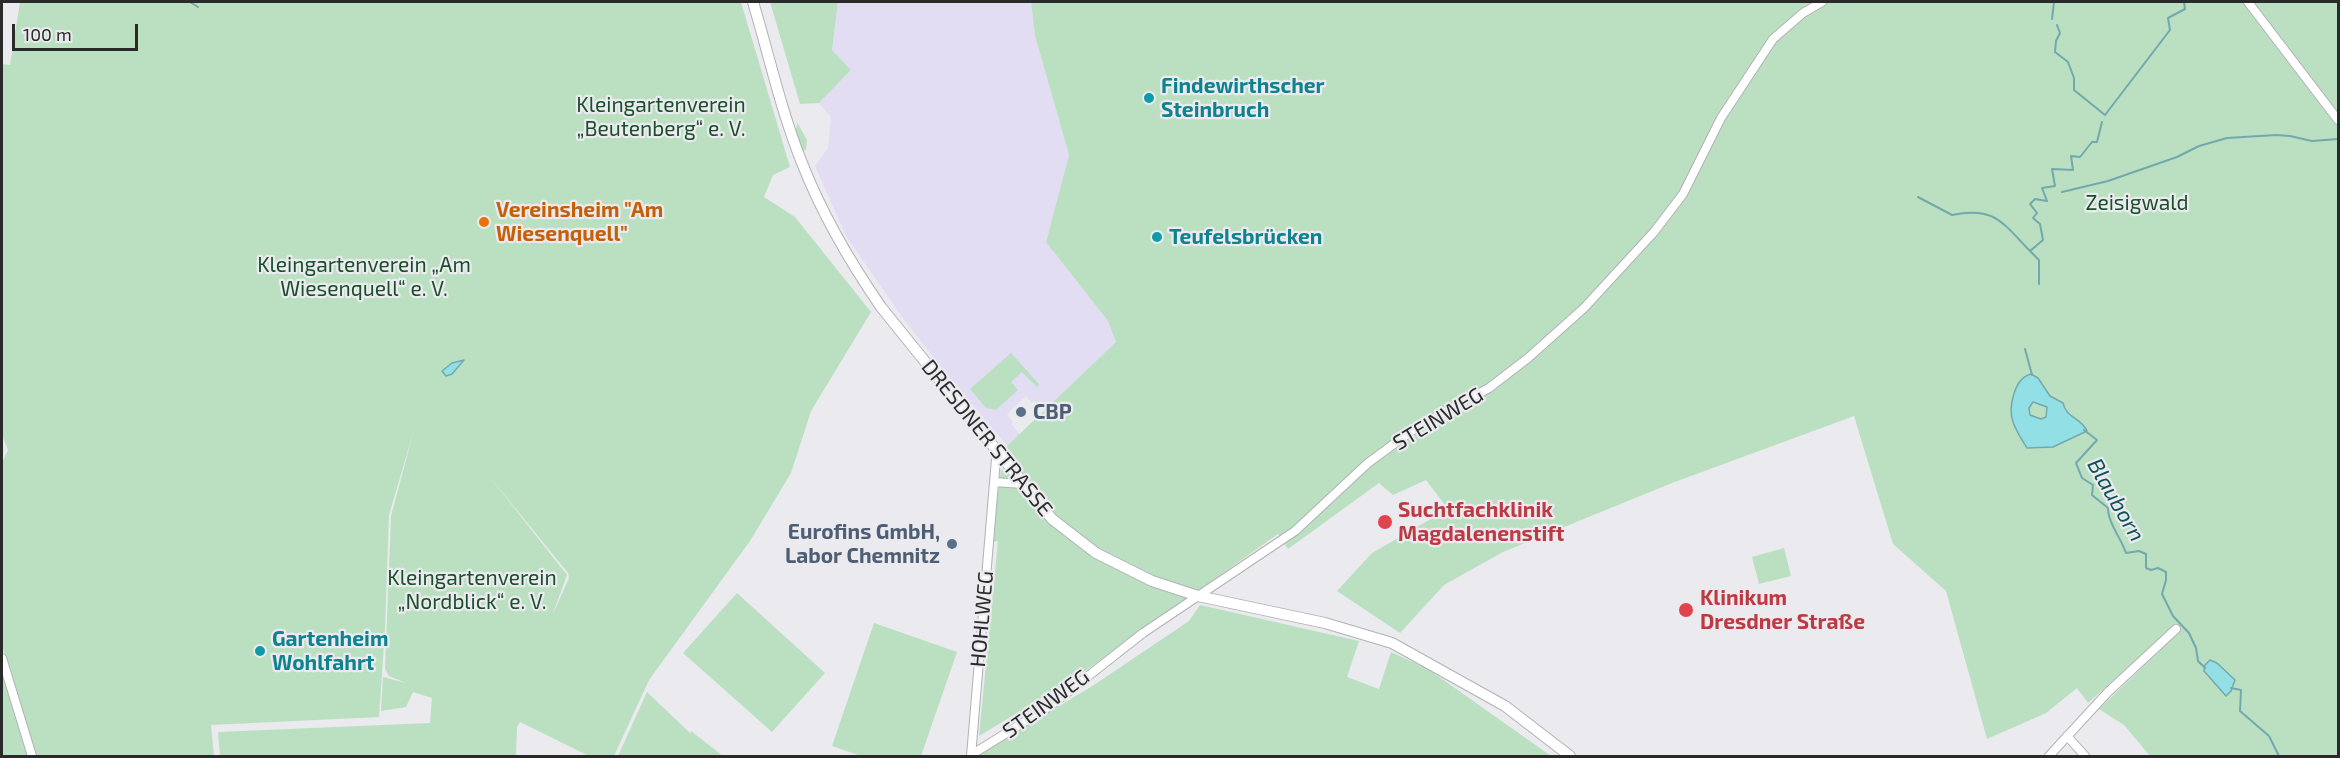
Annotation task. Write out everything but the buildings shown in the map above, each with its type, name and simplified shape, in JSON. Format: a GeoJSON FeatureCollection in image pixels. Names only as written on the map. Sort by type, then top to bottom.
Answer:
{"type":"FeatureCollection","features":[{"type":"Feature","properties":{"kind":"main road","name":"DRESDNER STRASSE"},"geometry":{"type":"LineString","coordinates":[[753,2],[785,114],[802,163],[829,223],[881,307],[1052,519],[1096,553],[1152,582],[1198,596],[1325,623],[1392,642],[1505,706],[1570,756]]}},
{"type":"Feature","properties":{"kind":"street","name":"STEINWEG"},"geometry":{"type":"LineString","coordinates":[[971,756],[1058,700],[1143,633],[1295,531],[1368,463],[1417,427],[1489,388],[1528,358],[1584,309],[1654,232],[1683,194],[1721,118],[1773,39],[1803,14],[1822,2]]}},
{"type":"Feature","properties":{"kind":"street"},"geometry":{"type":"LineString","coordinates":[[2248,2],[2338,120]]}},
{"type":"Feature","properties":{"kind":"street","name":"HOHLWEG"},"geometry":{"type":"LineString","coordinates":[[971,756],[996,459],[1000,455]]}},
{"type":"Feature","properties":{"kind":"street"},"geometry":{"type":"LineString","coordinates":[[994,482],[1023,483]]}},
{"type":"Feature","properties":{"kind":"street"},"geometry":{"type":"LineString","coordinates":[[2049,756],[2108,692],[2176,629]]}},
{"type":"Feature","properties":{"kind":"street"},"geometry":{"type":"LineString","coordinates":[[2,657],[32,756]]}},
{"type":"Feature","properties":{"kind":"street"},"geometry":{"type":"LineString","coordinates":[[2067,736],[2085,756]]}},
{"type":"Feature","properties":{"kind":"shaded area"},"geometry":{"type":"Polygon","coordinates":[[[838,2],[1031,2],[1035,36],[1069,155],[1046,242],[1108,321],[1116,342],[1044,411],[1035,401],[1032,403],[1026,396],[1007,414],[1020,434],[1007,446],[902,317],[846,236],[815,166],[828,148],[831,117],[819,103],[851,70],[832,50],[838,2]]]}},
{"type":"Feature","properties":{"kind":"green space"},"geometry":{"type":"Polygon","coordinates":[[[20,2],[741,2],[790,167],[773,175],[764,197],[795,217],[871,312],[811,411],[791,473],[750,541],[649,680],[614,756],[589,756],[520,722],[517,727],[516,756],[220,756],[218,732],[430,723],[432,698],[413,692],[406,707],[381,711],[383,677],[406,683],[389,676],[385,669],[391,516],[414,430],[389,515],[379,717],[211,725],[214,756],[29,756],[36,754],[2,645],[2,463],[8,450],[2,435],[2,64],[10,65],[20,2]],[[489,476],[567,575],[552,616],[569,578],[568,573],[489,476]]]}},
{"type":"Feature","properties":{"kind":"green space"},"geometry":{"type":"Polygon","coordinates":[[[770,2],[838,2],[832,50],[851,70],[819,103],[800,104],[770,2]]]}},
{"type":"Feature","properties":{"kind":"green space","name":"Zeisigwald"},"geometry":{"type":"Polygon","coordinates":[[[1031,2],[2338,2],[2338,756],[2150,756],[2124,725],[2099,709],[2177,634],[2170,629],[2088,703],[2077,688],[2046,713],[1987,739],[1946,591],[1893,544],[1854,416],[1672,483],[1503,552],[1444,585],[1400,633],[1337,591],[1372,553],[1448,509],[1426,480],[1393,495],[1379,483],[1288,549],[1278,534],[1075,678],[979,736],[998,541],[992,542],[1001,469],[1005,473],[1007,446],[1116,342],[1108,321],[1046,242],[1069,155],[1035,36],[1031,2]],[[2038,378],[2015,401],[2012,414],[2025,444],[2053,447],[2087,431],[2067,412],[2063,403],[2050,396],[2038,378]]]}},
{"type":"Feature","properties":{"kind":"green space"},"geometry":{"type":"Polygon","coordinates":[[[797,122],[807,140],[804,151],[796,132],[797,122]]]}},
{"type":"Feature","properties":{"kind":"green space"},"geometry":{"type":"Polygon","coordinates":[[[1011,353],[1039,384],[1037,387],[1022,372],[1011,382],[1018,390],[996,410],[986,408],[970,389],[1011,353]]]}},
{"type":"Feature","properties":{"kind":"green space"},"geometry":{"type":"Polygon","coordinates":[[[2038,402],[2044,405],[2047,411],[2044,417],[2038,420],[2032,417],[2029,411],[2032,405],[2038,402]]]}},
{"type":"Feature","properties":{"kind":"green space"},"geometry":{"type":"Polygon","coordinates":[[[1784,548],[1791,576],[1759,584],[1752,557],[1784,548]]]}},
{"type":"Feature","properties":{"kind":"green space"},"geometry":{"type":"Polygon","coordinates":[[[737,593],[825,673],[772,732],[683,653],[737,593]]]}},
{"type":"Feature","properties":{"kind":"green space"},"geometry":{"type":"Polygon","coordinates":[[[1200,605],[1359,641],[1347,677],[1379,689],[1391,652],[1428,669],[1551,756],[976,756],[1094,685],[1189,621],[1200,605]]]}},
{"type":"Feature","properties":{"kind":"green space"},"geometry":{"type":"Polygon","coordinates":[[[874,623],[957,652],[921,756],[861,756],[832,746],[874,623]]]}},
{"type":"Feature","properties":{"kind":"green space"},"geometry":{"type":"Polygon","coordinates":[[[2,668],[29,756],[2,756],[2,668]]]}},
{"type":"Feature","properties":{"kind":"green space"},"geometry":{"type":"Polygon","coordinates":[[[647,692],[690,733],[691,731],[723,756],[618,756],[647,692]]]}},
{"type":"Feature","properties":{"kind":"water"},"geometry":{"type":"Polygon","coordinates":[[[464,360],[452,374],[446,376],[442,371],[452,363],[464,360]]]}},
{"type":"Feature","properties":{"kind":"water"},"geometry":{"type":"Polygon","coordinates":[[[2031,374],[2038,378],[2050,396],[2063,403],[2067,412],[2082,423],[2087,431],[2053,447],[2027,448],[2014,425],[2011,409],[2017,387],[2025,377],[2031,374]],[[2033,402],[2029,408],[2030,415],[2041,419],[2046,417],[2047,407],[2033,402]]]}},
{"type":"Feature","properties":{"kind":"water"},"geometry":{"type":"Polygon","coordinates":[[[2210,660],[2217,663],[2235,680],[2231,691],[2226,696],[2204,671],[2205,665],[2210,660]]]}},
{"type":"Feature","properties":{"kind":"waterway"},"geometry":{"type":"LineString","coordinates":[[190,2],[198,7]]}},
{"type":"Feature","properties":{"kind":"waterway"},"geometry":{"type":"LineString","coordinates":[[2052,19],[2054,2]]}},
{"type":"Feature","properties":{"kind":"waterway","name":"Blauborn"},"geometry":{"type":"LineString","coordinates":[[2057,25],[2060,33],[2056,41],[2055,52],[2068,62],[2074,78],[2074,90],[2105,115],[2170,30],[2168,18],[2185,9],[2184,2]]}},
{"type":"Feature","properties":{"kind":"waterway","name":"Blauborn"},"geometry":{"type":"LineString","coordinates":[[2039,284],[2039,260],[2030,251],[2043,240],[2040,224],[2033,218],[2037,213],[2030,204],[2035,199],[2047,201],[2042,188],[2055,186],[2052,169],[2073,170],[2071,156],[2080,157],[2092,142],[2097,142],[2102,122]]}},
{"type":"Feature","properties":{"kind":"waterway"},"geometry":{"type":"LineString","coordinates":[[2062,192],[2108,181],[2177,157],[2199,146],[2227,138],[2276,135],[2312,141],[2338,139]]}},
{"type":"Feature","properties":{"kind":"waterway"},"geometry":{"type":"LineString","coordinates":[[1918,197],[1952,215],[1966,213],[1988,215],[2004,224],[2030,251]]}},
{"type":"Feature","properties":{"kind":"waterway","name":"Blauborn"},"geometry":{"type":"LineString","coordinates":[[2025,349],[2032,375]]}},
{"type":"Feature","properties":{"kind":"waterway","name":"Blauborn"},"geometry":{"type":"LineString","coordinates":[[2084,430],[2097,440],[2076,463],[2082,478],[2093,485],[2092,495],[2108,508],[2110,519],[2126,553],[2139,551],[2146,554],[2146,568],[2151,570],[2158,568],[2166,572],[2162,594],[2173,616],[2189,633],[2196,648],[2198,661],[2205,668]]}},
{"type":"Feature","properties":{"kind":"waterway","name":"Blauborn"},"geometry":{"type":"LineString","coordinates":[[2231,688],[2241,690],[2240,711],[2269,736],[2279,756]]}},
{"type":"Feature","properties":{"kind":"place","name":"Findewirthscher Steinbruch"},"geometry":{"type":"Point","coordinates":[1149,98]}},
{"type":"Feature","properties":{"kind":"place","name":"Vereinsheim \"Am Wiesenquell\""},"geometry":{"type":"Point","coordinates":[484,222]}},
{"type":"Feature","properties":{"kind":"place","name":"Teufelsbrücken"},"geometry":{"type":"Point","coordinates":[1157,237]}},
{"type":"Feature","properties":{"kind":"place","name":"CBP"},"geometry":{"type":"Point","coordinates":[1021,412]}},
{"type":"Feature","properties":{"kind":"place","name":"Suchtfachklinik Magdalenenstift"},"geometry":{"type":"Point","coordinates":[1385,522]}},
{"type":"Feature","properties":{"kind":"place","name":"Eurofins GmbH, Labor Chemnitz"},"geometry":{"type":"Point","coordinates":[952,544]}},
{"type":"Feature","properties":{"kind":"place","name":"Klinikum Dresdner Straße"},"geometry":{"type":"Point","coordinates":[1686,610]}},
{"type":"Feature","properties":{"kind":"place","name":"Gartenheim Wohlfahrt"},"geometry":{"type":"Point","coordinates":[260,651]}},
{"type":"Feature","properties":{"kind":"park label","name":"Kleingartenverein „Beutenberg“ e. V."},"geometry":{"type":"Point","coordinates":[661,117]}},
{"type":"Feature","properties":{"kind":"park label","name":"Kleingartenverein „Am Wiesenquell“ e. V."},"geometry":{"type":"Point","coordinates":[364,277]}},
{"type":"Feature","properties":{"kind":"park label","name":"Kleingartenverein „Nordblick“ e. V."},"geometry":{"type":"Point","coordinates":[472,590]}}]}
